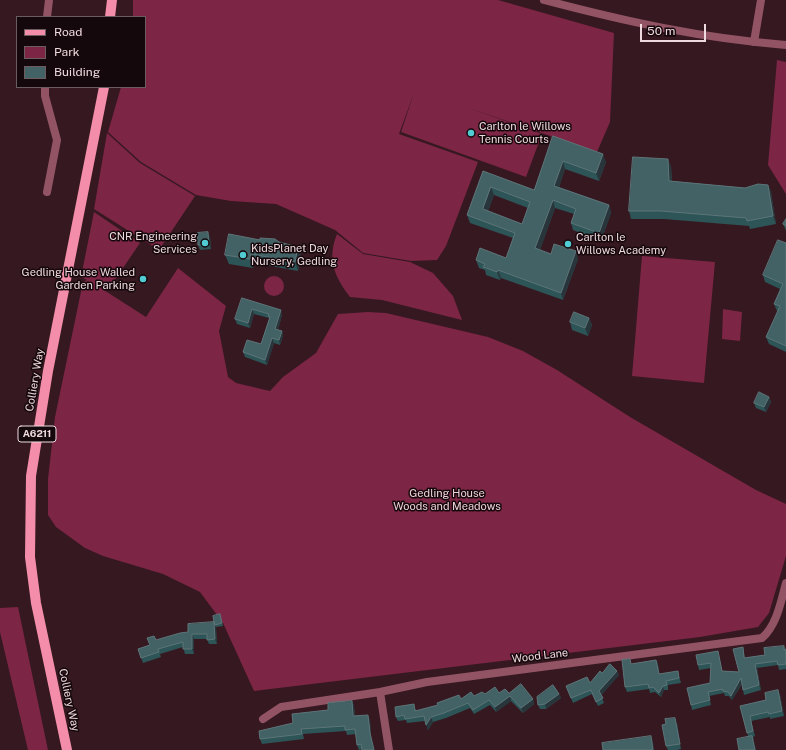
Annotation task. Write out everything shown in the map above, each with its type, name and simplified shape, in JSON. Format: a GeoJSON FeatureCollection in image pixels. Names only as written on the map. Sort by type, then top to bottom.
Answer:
{"type":"FeatureCollection","features":[{"type":"Feature","properties":{"kind":"main road"},"geometry":{"type":"LineString","coordinates":[[110,16],[112,0]]}},
{"type":"Feature","properties":{"kind":"main road","name":"Colliery Way"},"geometry":{"type":"LineString","coordinates":[[67,750],[36,603],[30,557],[31,476],[48,371],[104,88]]}},
{"type":"Feature","properties":{"kind":"street"},"geometry":{"type":"LineString","coordinates":[[47,16],[49,0]]}},
{"type":"Feature","properties":{"kind":"street"},"geometry":{"type":"LineString","coordinates":[[544,0],[608,18],[686,34],[786,44]]}},
{"type":"Feature","properties":{"kind":"street"},"geometry":{"type":"LineString","coordinates":[[754,42],[761,0]]}},
{"type":"Feature","properties":{"kind":"street"},"geometry":{"type":"LineString","coordinates":[[45,88],[45,96],[57,140],[47,192]]}},
{"type":"Feature","properties":{"kind":"street","name":"Wood Lane"},"geometry":{"type":"LineString","coordinates":[[263,719],[281,707],[380,692],[435,681],[762,638],[768,633],[772,624],[786,583]]}},
{"type":"Feature","properties":{"kind":"street"},"geometry":{"type":"LineString","coordinates":[[380,692],[389,750]]}},
{"type":"Feature","properties":{"kind":"green space"},"geometry":{"type":"Polygon","coordinates":[[[133,0],[498,0],[614,33],[610,122],[597,152],[466,107],[542,134],[526,177],[401,132],[414,93],[399,134],[478,162],[446,246],[437,260],[411,261],[363,253],[335,230],[276,204],[231,201],[196,195],[141,162],[108,132],[121,88],[146,88],[146,16],[133,16],[133,0]]]}},
{"type":"Feature","properties":{"kind":"green space"},"geometry":{"type":"Polygon","coordinates":[[[777,60],[786,62],[786,194],[768,165],[777,60]]]}},
{"type":"Feature","properties":{"kind":"green space"},"geometry":{"type":"Polygon","coordinates":[[[107,133],[140,163],[195,196],[159,250],[94,209],[107,133]]]}},
{"type":"Feature","properties":{"kind":"green space","name":"Gedling House Woods and Meadows"},"geometry":{"type":"Polygon","coordinates":[[[94,212],[140,243],[108,290],[96,285],[146,317],[178,268],[226,306],[219,331],[228,377],[236,383],[270,391],[283,377],[316,353],[338,314],[368,312],[386,313],[488,337],[523,351],[557,370],[630,417],[756,490],[786,504],[786,556],[769,613],[758,627],[700,637],[254,691],[223,623],[200,592],[163,574],[103,556],[85,548],[56,527],[48,515],[48,479],[55,417],[83,282],[87,280],[81,277],[94,212]]]}},
{"type":"Feature","properties":{"kind":"green space"},"geometry":{"type":"Polygon","coordinates":[[[337,234],[363,254],[410,262],[433,273],[453,296],[462,320],[382,300],[350,297],[336,274],[332,259],[337,234]]]}},
{"type":"Feature","properties":{"kind":"green space"},"geometry":{"type":"Polygon","coordinates":[[[642,256],[715,262],[704,383],[632,376],[642,256]]]}},
{"type":"Feature","properties":{"kind":"green space"},"geometry":{"type":"Polygon","coordinates":[[[270,276],[278,276],[284,282],[284,290],[278,296],[270,296],[264,290],[264,282],[270,276]]]}},
{"type":"Feature","properties":{"kind":"green space"},"geometry":{"type":"Polygon","coordinates":[[[723,309],[742,312],[740,341],[722,339],[723,309]]]}},
{"type":"Feature","properties":{"kind":"green space"},"geometry":{"type":"Polygon","coordinates":[[[18,607],[48,750],[28,750],[0,632],[0,608],[18,607]]]}},
{"type":"Feature","properties":{"kind":"building"},"geometry":{"type":"Polygon","coordinates":[[[553,136],[603,154],[596,173],[563,161],[554,186],[609,205],[599,233],[571,223],[576,209],[553,200],[535,248],[551,254],[554,244],[576,251],[561,293],[498,270],[497,272],[483,267],[485,264],[476,260],[480,248],[506,258],[515,233],[467,215],[483,171],[534,190],[553,136]],[[491,187],[483,209],[522,224],[530,202],[491,187]]]}},
{"type":"Feature","properties":{"kind":"building"},"geometry":{"type":"Polygon","coordinates":[[[633,157],[668,159],[669,181],[745,188],[758,184],[768,185],[773,216],[747,221],[746,218],[661,211],[629,211],[633,157]]]}},
{"type":"Feature","properties":{"kind":"building"},"geometry":{"type":"Polygon","coordinates":[[[786,219],[786,226],[783,224],[786,219]]]}},
{"type":"Feature","properties":{"kind":"building"},"geometry":{"type":"Polygon","coordinates":[[[208,232],[209,244],[198,245],[197,233],[208,232]]]}},
{"type":"Feature","properties":{"kind":"building"},"geometry":{"type":"Polygon","coordinates":[[[229,234],[260,240],[260,238],[275,239],[279,242],[298,247],[295,262],[251,254],[250,259],[225,255],[229,234]]]}},
{"type":"Feature","properties":{"kind":"building"},"geometry":{"type":"Polygon","coordinates":[[[778,240],[786,243],[786,346],[766,337],[780,306],[774,304],[783,284],[763,275],[778,240]]]}},
{"type":"Feature","properties":{"kind":"building"},"geometry":{"type":"Polygon","coordinates":[[[242,298],[281,310],[275,329],[282,331],[279,340],[272,338],[265,360],[243,352],[247,340],[261,344],[270,317],[268,316],[269,314],[252,309],[248,323],[235,319],[242,298]]]}},
{"type":"Feature","properties":{"kind":"building"},"geometry":{"type":"Polygon","coordinates":[[[574,312],[589,318],[585,328],[570,322],[574,312]]]}},
{"type":"Feature","properties":{"kind":"building"},"geometry":{"type":"Polygon","coordinates":[[[759,392],[769,397],[764,407],[754,403],[759,392]]]}},
{"type":"Feature","properties":{"kind":"building"},"geometry":{"type":"Polygon","coordinates":[[[220,614],[222,623],[215,625],[213,616],[220,614]]]}},
{"type":"Feature","properties":{"kind":"building"},"geometry":{"type":"Polygon","coordinates":[[[214,622],[215,639],[207,640],[207,634],[192,634],[192,649],[183,649],[183,642],[158,649],[159,652],[141,658],[138,649],[150,645],[147,638],[154,636],[156,640],[188,632],[188,624],[214,622]]]}},
{"type":"Feature","properties":{"kind":"building"},"geometry":{"type":"Polygon","coordinates":[[[784,646],[784,650],[786,649],[786,664],[778,665],[777,661],[755,664],[759,685],[743,690],[741,678],[731,696],[728,692],[723,691],[723,689],[708,692],[710,700],[691,705],[687,688],[710,683],[711,663],[698,665],[696,655],[718,651],[722,671],[739,672],[733,649],[743,647],[744,658],[765,655],[764,648],[784,646]]]}},
{"type":"Feature","properties":{"kind":"building"},"geometry":{"type":"Polygon","coordinates":[[[630,659],[631,664],[656,660],[659,674],[678,671],[679,678],[666,681],[667,685],[663,686],[659,693],[653,687],[649,688],[648,684],[625,687],[622,660],[630,659]]]}},
{"type":"Feature","properties":{"kind":"building"},"geometry":{"type":"Polygon","coordinates":[[[610,664],[617,671],[599,691],[603,698],[596,702],[591,690],[571,698],[566,686],[587,677],[590,683],[600,671],[602,673],[610,664]]]}},
{"type":"Feature","properties":{"kind":"building"},"geometry":{"type":"Polygon","coordinates":[[[521,684],[533,699],[521,708],[510,696],[495,707],[489,700],[473,710],[468,703],[431,717],[426,725],[424,716],[405,719],[404,715],[396,717],[395,707],[414,704],[415,711],[438,705],[437,703],[459,695],[461,699],[471,692],[474,696],[482,692],[485,694],[495,687],[499,693],[505,689],[509,693],[521,684]]]}},
{"type":"Feature","properties":{"kind":"building"},"geometry":{"type":"Polygon","coordinates":[[[553,685],[559,694],[545,704],[538,705],[537,697],[553,685]]]}},
{"type":"Feature","properties":{"kind":"building"},"geometry":{"type":"Polygon","coordinates":[[[778,690],[782,711],[750,716],[753,731],[747,733],[740,706],[766,700],[765,693],[778,690]]]}},
{"type":"Feature","properties":{"kind":"building"},"geometry":{"type":"Polygon","coordinates":[[[352,701],[353,716],[368,715],[374,750],[362,750],[361,744],[357,745],[355,729],[345,730],[345,726],[301,729],[302,734],[260,739],[259,731],[293,723],[292,714],[328,710],[328,703],[352,701]]]}},
{"type":"Feature","properties":{"kind":"building"},"geometry":{"type":"Polygon","coordinates":[[[675,718],[680,744],[666,746],[662,725],[666,724],[665,719],[675,718]]]}},
{"type":"Feature","properties":{"kind":"building"},"geometry":{"type":"Polygon","coordinates":[[[651,736],[653,750],[603,750],[602,743],[651,736]]]}},
{"type":"Feature","properties":{"kind":"building"},"geometry":{"type":"Polygon","coordinates":[[[752,736],[755,750],[739,750],[737,739],[752,736]]]}},
{"type":"Feature","properties":{"kind":"place","name":"Carlton le Willows Tennis Courts"},"geometry":{"type":"Point","coordinates":[471,133]}},
{"type":"Feature","properties":{"kind":"place","name":"CNR Engineering Services"},"geometry":{"type":"Point","coordinates":[205,243]}},
{"type":"Feature","properties":{"kind":"place","name":"Carlton le Willows Academy"},"geometry":{"type":"Point","coordinates":[568,244]}},
{"type":"Feature","properties":{"kind":"place","name":"KidsPlanet Day Nursery, Gedling"},"geometry":{"type":"Point","coordinates":[243,255]}},
{"type":"Feature","properties":{"kind":"place","name":"Gedling House Walled Garden Parking"},"geometry":{"type":"Point","coordinates":[143,279]}}]}
